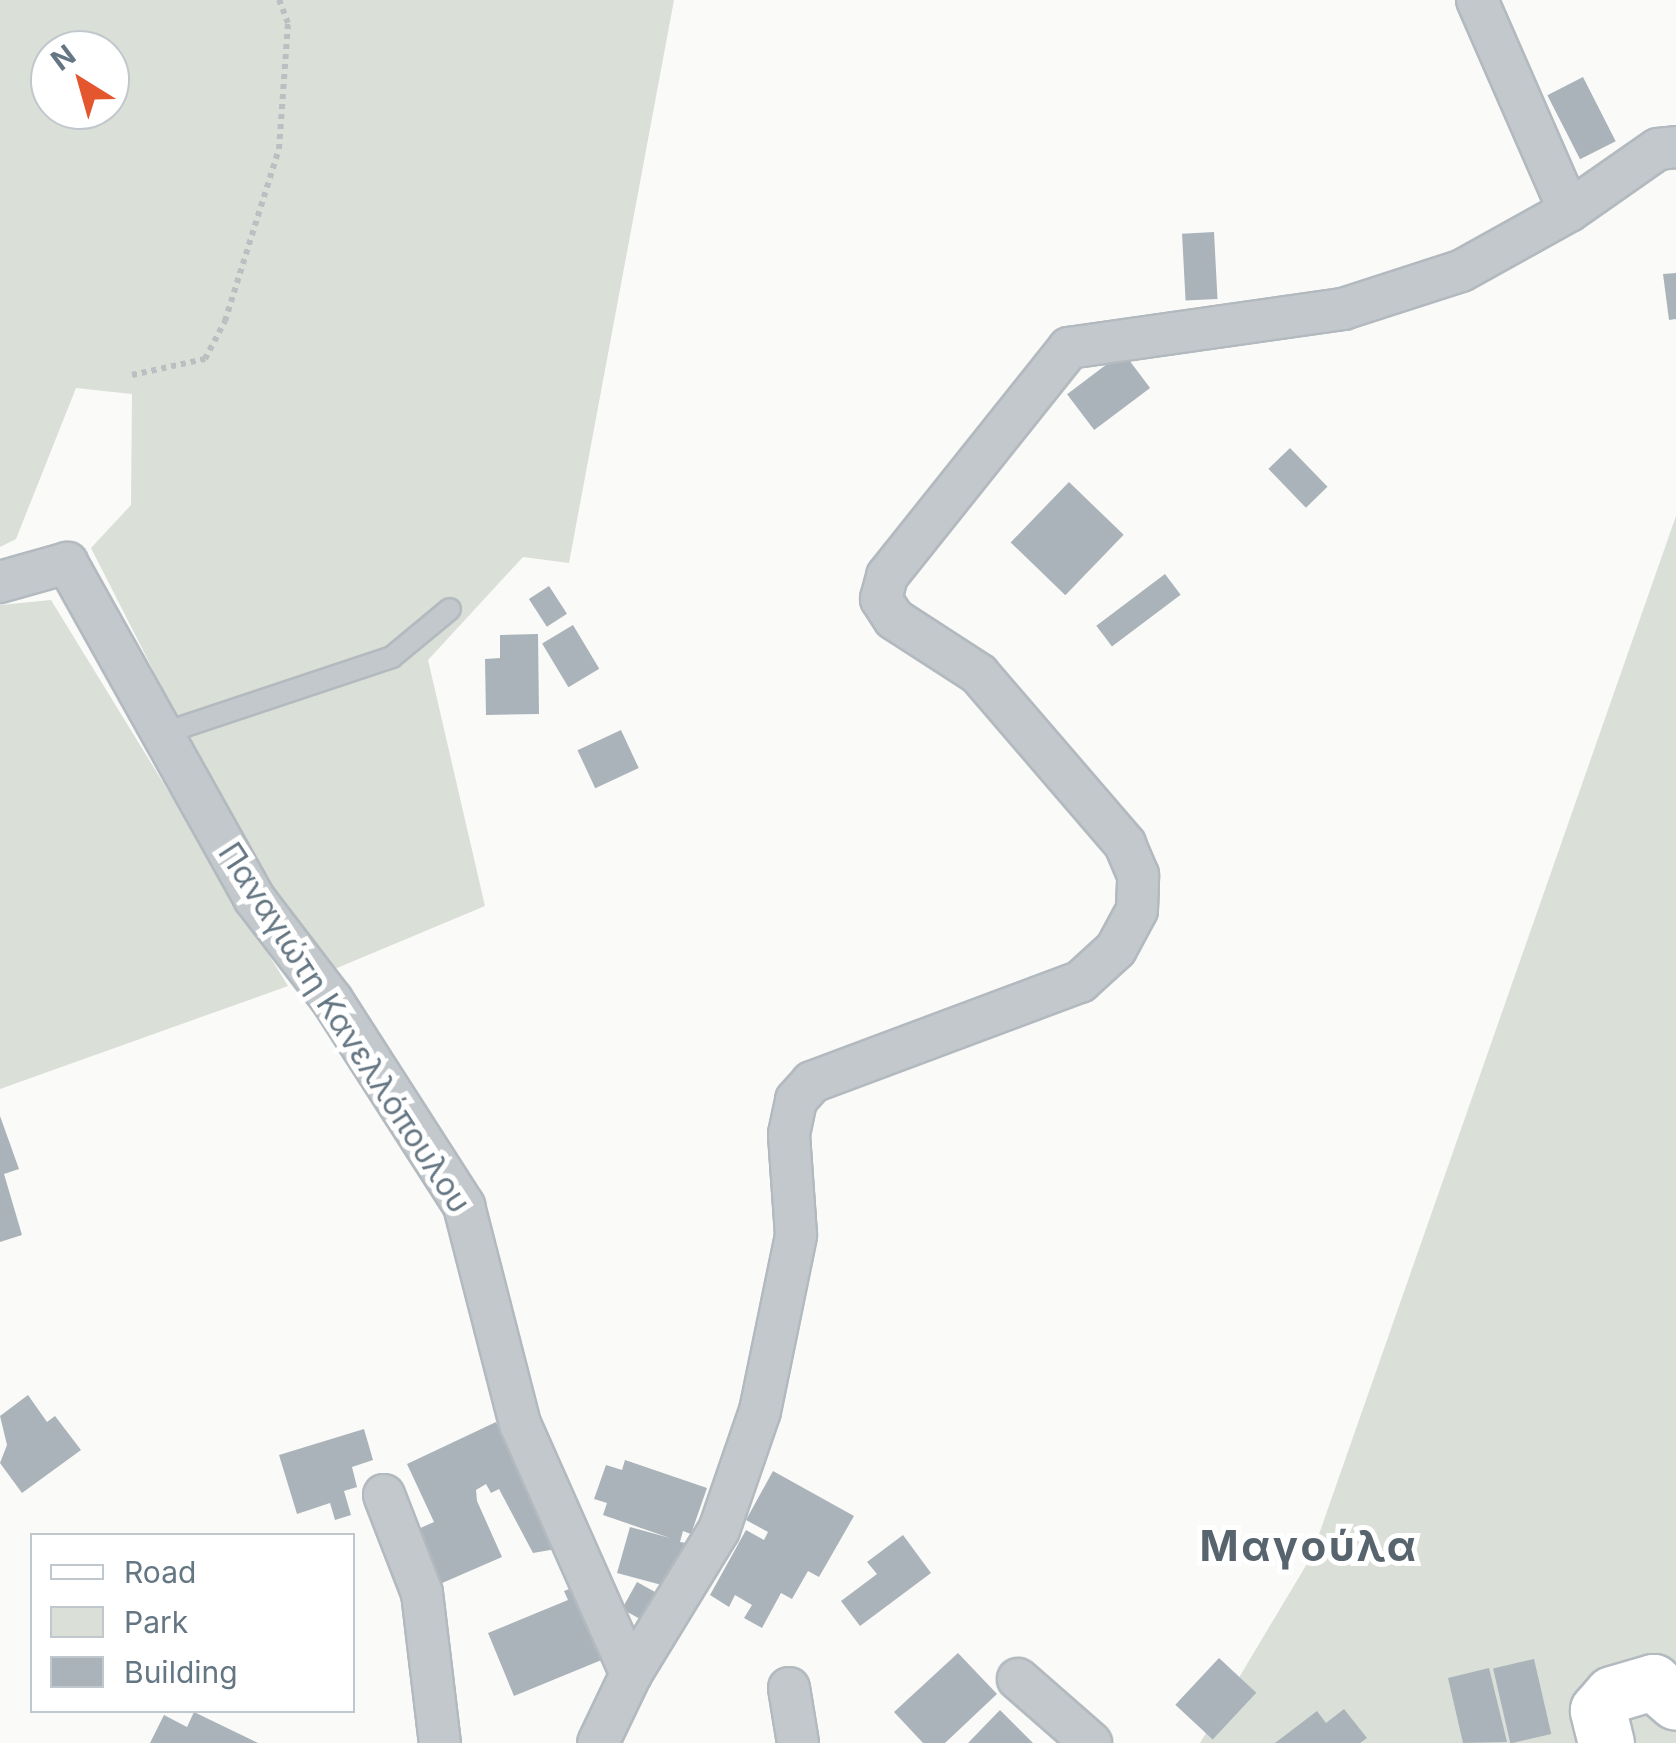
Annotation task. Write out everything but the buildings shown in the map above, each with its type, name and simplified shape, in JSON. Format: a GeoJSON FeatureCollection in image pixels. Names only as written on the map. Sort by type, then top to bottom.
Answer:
{"type":"FeatureCollection","features":[{"type":"Feature","properties":{"kind":"main road"},"geometry":{"type":"LineString","coordinates":[[1606,1743],[1598,1710],[1612,1694],[1653,1682],[1676,1702]]}},
{"type":"Feature","properties":{"kind":"street"},"geometry":{"type":"LineString","coordinates":[[1477,0],[1569,212]]}},
{"type":"Feature","properties":{"kind":"street"},"geometry":{"type":"LineString","coordinates":[[598,1743],[632,1674],[720,1530],[760,1412],[796,1235],[789,1134],[796,1100],[812,1082],[1080,982],[1116,949],[1137,910],[1138,875],[1125,844],[979,674],[894,619],[881,600],[887,576],[1069,348],[1343,309],[1461,271],[1569,212],[1658,149],[1676,147]]}},
{"type":"Feature","properties":{"kind":"street","name":"Παναγιώτη Κανελλόπουλου"},"geometry":{"type":"LineString","coordinates":[[0,582],[67,563],[254,898],[332,1000],[464,1206],[520,1424],[632,1674]]}},
{"type":"Feature","properties":{"kind":"street"},"geometry":{"type":"LineString","coordinates":[[384,1496],[422,1593],[440,1743]]}},
{"type":"Feature","properties":{"kind":"street"},"geometry":{"type":"LineString","coordinates":[[1018,1679],[1091,1743]]}},
{"type":"Feature","properties":{"kind":"street"},"geometry":{"type":"LineString","coordinates":[[789,1688],[798,1743]]}},
{"type":"Feature","properties":{"kind":"lane"},"geometry":{"type":"LineString","coordinates":[[164,733],[392,658],[450,609]]}},
{"type":"Feature","properties":{"kind":"path"},"geometry":{"type":"LineString","coordinates":[[132,375],[204,360],[225,321],[279,148],[288,23],[279,0]]}},
{"type":"Feature","properties":{"kind":"green space"},"geometry":{"type":"Polygon","coordinates":[[[0,0],[674,0],[569,563],[523,557],[428,660],[485,906],[325,973],[203,768],[91,548],[131,505],[132,394],[76,388],[16,539],[0,547],[0,0]]]}},
{"type":"Feature","properties":{"kind":"green space"},"geometry":{"type":"Polygon","coordinates":[[[1676,516],[1676,1743],[1200,1743],[1311,1557],[1676,516]]]}},
{"type":"Feature","properties":{"kind":"green space"},"geometry":{"type":"Polygon","coordinates":[[[51,600],[288,986],[0,1089],[0,605],[51,600]]]}},
{"type":"Feature","properties":{"kind":"district","name":"Μαγούλα"},"geometry":{"type":"Point","coordinates":[1309,1546]}}]}
